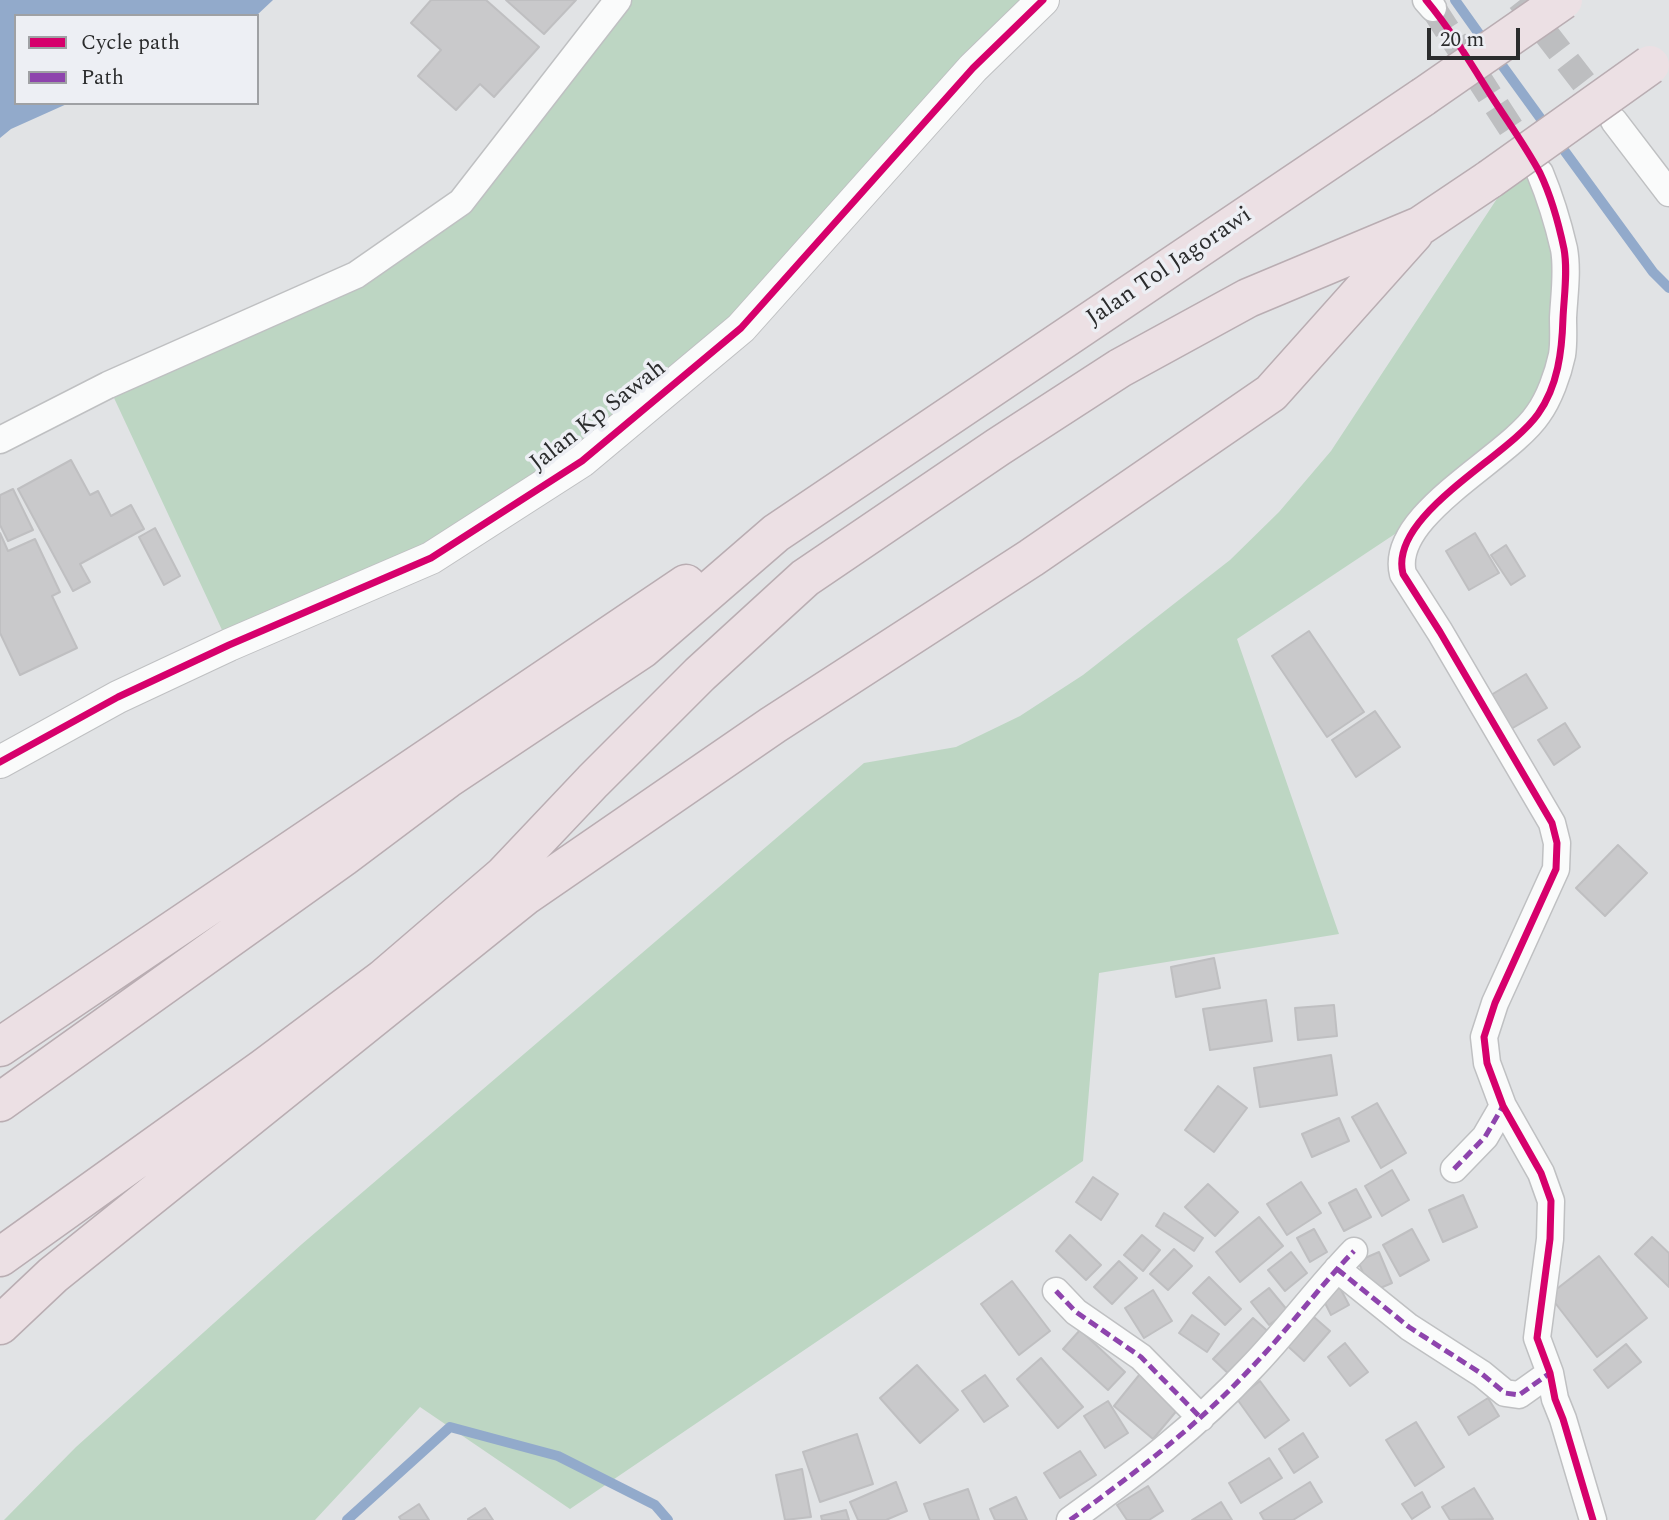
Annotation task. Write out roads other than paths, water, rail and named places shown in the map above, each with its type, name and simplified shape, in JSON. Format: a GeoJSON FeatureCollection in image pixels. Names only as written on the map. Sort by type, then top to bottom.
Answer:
{"type":"FeatureCollection","features":[{"type":"Feature","properties":{"kind":"highway","name":"Jalan Tol Jagorawi"},"geometry":{"type":"LineString","coordinates":[[776,533],[1563,0]]}},
{"type":"Feature","properties":{"kind":"highway"},"geometry":{"type":"LineString","coordinates":[[0,1257],[264,1068],[393,970],[503,876],[700,674],[805,578],[1120,368],[1248,298],[1420,226],[1659,58]]}},
{"type":"Feature","properties":{"kind":"highway"},"geometry":{"type":"LineString","coordinates":[[0,1325],[53,1275],[526,895],[773,725],[1031,558],[1271,393],[1420,226]]}},
{"type":"Feature","properties":{"kind":"highway"},"geometry":{"type":"LineString","coordinates":[[0,1048],[722,559],[776,533]]}},
{"type":"Feature","properties":{"kind":"highway"},"geometry":{"type":"LineString","coordinates":[[0,1102],[343,857],[447,779],[642,649],[776,533]]}},
{"type":"Feature","properties":{"kind":"street"},"geometry":{"type":"LineString","coordinates":[[0,440],[108,386],[356,275],[461,202],[618,0]]}},
{"type":"Feature","properties":{"kind":"street","name":"Jalan Kp Sawah"},"geometry":{"type":"LineString","coordinates":[[0,762],[118,697],[229,645],[431,558],[582,461],[741,328],[973,68],[1043,0]]}},
{"type":"Feature","properties":{"kind":"street"},"geometry":{"type":"LineString","coordinates":[[1614,121],[1669,193]]}},
{"type":"Feature","properties":{"kind":"street"},"geometry":{"type":"LineString","coordinates":[[1540,173],[1564,251],[1562,355],[1553,384],[1538,414],[1509,446],[1470,475],[1422,518],[1410,535],[1400,563],[1403,574],[1552,823],[1557,843],[1556,869],[1495,1003],[1484,1037],[1486,1063],[1503,1106],[1541,1173],[1551,1201],[1550,1239],[1536,1338],[1550,1373],[1555,1399],[1593,1520]]}},
{"type":"Feature","properties":{"kind":"street"},"geometry":{"type":"LineString","coordinates":[[1454,1169],[1485,1137],[1503,1106]]}},
{"type":"Feature","properties":{"kind":"street"},"geometry":{"type":"LineString","coordinates":[[1070,1520],[1131,1476],[1200,1418],[1252,1368],[1345,1260],[1409,1327],[1482,1374],[1506,1393],[1519,1395],[1550,1373]]}},
{"type":"Feature","properties":{"kind":"street"},"geometry":{"type":"LineString","coordinates":[[1056,1291],[1076,1312],[1141,1357],[1200,1418]]}},
{"type":"Feature","properties":{"kind":"water"},"geometry":{"type":"Polygon","coordinates":[[[0,0],[273,0],[258,14],[14,14],[14,105],[65,105],[11,129],[0,138],[0,0]]]}},
{"type":"Feature","properties":{"kind":"waterway"},"geometry":{"type":"LineString","coordinates":[[1455,0],[1487,45]]}},
{"type":"Feature","properties":{"kind":"waterway"},"geometry":{"type":"LineString","coordinates":[[1496,57],[1549,130]]}},
{"type":"Feature","properties":{"kind":"waterway"},"geometry":{"type":"LineString","coordinates":[[1558,142],[1653,272],[1669,288]]}},
{"type":"Feature","properties":{"kind":"waterway"},"geometry":{"type":"LineString","coordinates":[[347,1520],[450,1427],[558,1456],[655,1505],[668,1520]]}},
{"type":"Feature","properties":{"kind":"tunnel"},"geometry":{"type":"LineString","coordinates":[[1520,0],[1609,115]]}},
{"type":"Feature","properties":{"kind":"tunnel"},"geometry":{"type":"LineString","coordinates":[[1433,8],[1535,165]]}}]}
